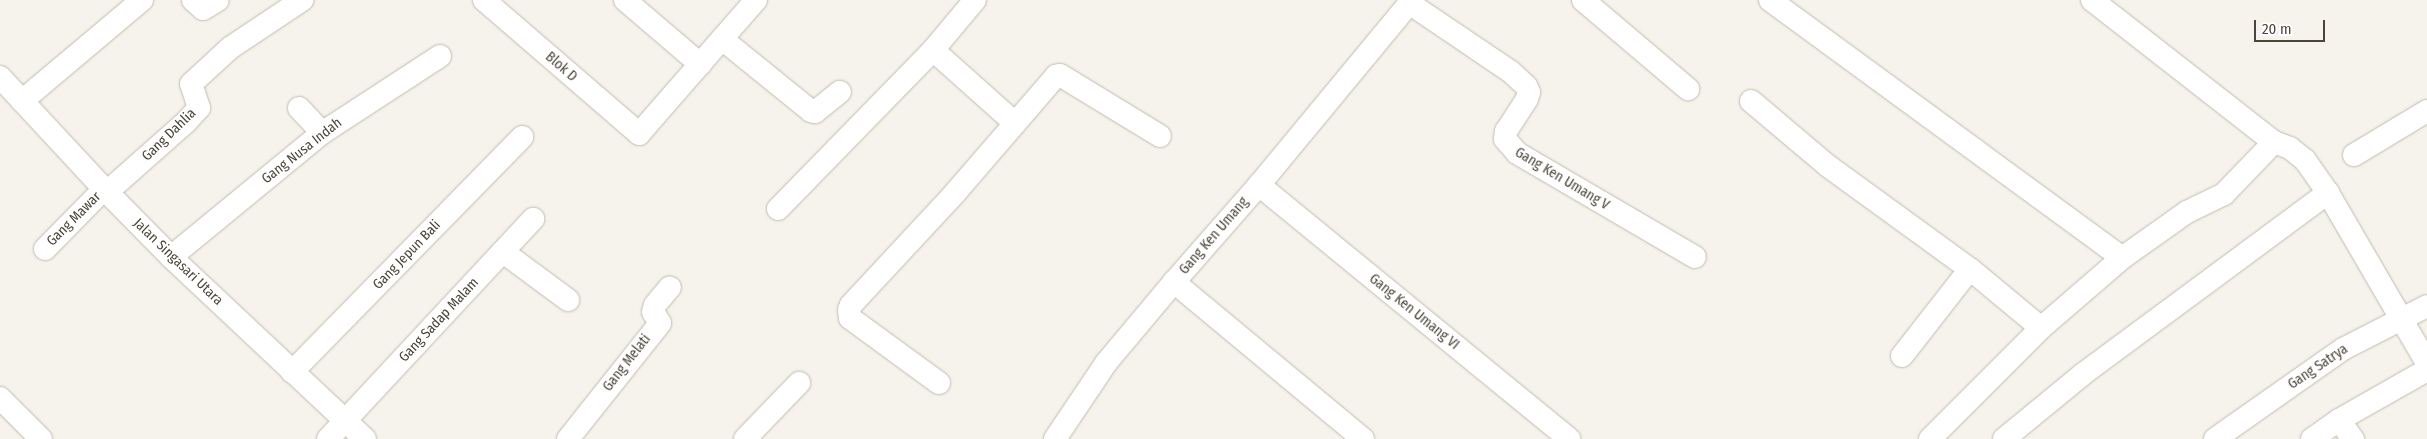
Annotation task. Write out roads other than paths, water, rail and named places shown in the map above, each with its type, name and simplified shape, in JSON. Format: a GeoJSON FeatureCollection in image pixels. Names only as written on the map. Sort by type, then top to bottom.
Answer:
{"type":"FeatureCollection","features":[{"type":"Feature","properties":{"kind":"street"},"geometry":{"type":"LineString","coordinates":[[22,101],[142,0]]}},
{"type":"Feature","properties":{"kind":"street"},"geometry":{"type":"LineString","coordinates":[[193,0],[203,9],[218,0]]}},
{"type":"Feature","properties":{"kind":"street","name":"Gang Dahlia"},"geometry":{"type":"LineString","coordinates":[[105,191],[186,122],[199,108],[191,84],[230,48],[302,0]]}},
{"type":"Feature","properties":{"kind":"street","name":"Blok D"},"geometry":{"type":"LineString","coordinates":[[484,0],[639,134],[700,64]]}},
{"type":"Feature","properties":{"kind":"street"},"geometry":{"type":"LineString","coordinates":[[625,0],[700,64],[755,0]]}},
{"type":"Feature","properties":{"kind":"street"},"geometry":{"type":"LineString","coordinates":[[778,209],[933,50],[975,0]]}},
{"type":"Feature","properties":{"kind":"street"},"geometry":{"type":"LineString","coordinates":[[1583,0],[1688,89]]}},
{"type":"Feature","properties":{"kind":"street"},"geometry":{"type":"LineString","coordinates":[[1770,0],[2122,258]]}},
{"type":"Feature","properties":{"kind":"street"},"geometry":{"type":"LineString","coordinates":[[2092,0],[2274,142],[2298,153],[2328,193],[2427,363]]}},
{"type":"Feature","properties":{"kind":"street","name":"Gang Ken Umang"},"geometry":{"type":"LineString","coordinates":[[1363,439],[1174,282],[1258,185],[1410,2]]}},
{"type":"Feature","properties":{"kind":"street","name":"Gang Ken Umang V"},"geometry":{"type":"LineString","coordinates":[[1410,2],[1511,72],[1526,86],[1529,92],[1527,99],[1506,131],[1505,139],[1516,153],[1696,257]]}},
{"type":"Feature","properties":{"kind":"street"},"geometry":{"type":"LineString","coordinates":[[722,39],[814,112],[840,92]]}},
{"type":"Feature","properties":{"kind":"street"},"geometry":{"type":"LineString","coordinates":[[933,50],[1015,123]]}},
{"type":"Feature","properties":{"kind":"street","name":"Gang Nusa Indah"},"geometry":{"type":"LineString","coordinates":[[171,257],[322,134],[440,56]]}},
{"type":"Feature","properties":{"kind":"street"},"geometry":{"type":"LineString","coordinates":[[939,384],[850,318],[849,310],[851,305],[955,192],[1056,76],[1060,74],[1160,136]]}},
{"type":"Feature","properties":{"kind":"street","name":"Jalan Singasari Utara"},"geometry":{"type":"LineString","coordinates":[[0,77],[105,191],[171,257],[365,439]]}},
{"type":"Feature","properties":{"kind":"street"},"geometry":{"type":"LineString","coordinates":[[1751,101],[1828,166],[1970,269],[2041,328]]}},
{"type":"Feature","properties":{"kind":"street"},"geometry":{"type":"LineString","coordinates":[[299,108],[322,134]]}},
{"type":"Feature","properties":{"kind":"street"},"geometry":{"type":"LineString","coordinates":[[2354,155],[2427,111]]}},
{"type":"Feature","properties":{"kind":"street","name":"Gang Jepun Bali"},"geometry":{"type":"LineString","coordinates":[[292,372],[522,137]]}},
{"type":"Feature","properties":{"kind":"street"},"geometry":{"type":"LineString","coordinates":[[1930,439],[2041,328],[2122,258],[2187,212],[2224,194],[2274,142]]}},
{"type":"Feature","properties":{"kind":"street","name":"Gang Ken Umang VI"},"geometry":{"type":"LineString","coordinates":[[1258,185],[1569,439]]}},
{"type":"Feature","properties":{"kind":"street","name":"Gang Mawar"},"geometry":{"type":"LineString","coordinates":[[45,249],[105,191]]}},
{"type":"Feature","properties":{"kind":"street"},"geometry":{"type":"LineString","coordinates":[[2004,439],[2083,374],[2328,193]]}},
{"type":"Feature","properties":{"kind":"street","name":"Gang Sadap Malam"},"geometry":{"type":"LineString","coordinates":[[328,439],[533,219]]}},
{"type":"Feature","properties":{"kind":"street"},"geometry":{"type":"LineString","coordinates":[[503,252],[568,300]]}},
{"type":"Feature","properties":{"kind":"street"},"geometry":{"type":"LineString","coordinates":[[1902,356],[1970,269]]}},
{"type":"Feature","properties":{"kind":"street"},"geometry":{"type":"LineString","coordinates":[[1055,439],[1106,364],[1174,282]]}},
{"type":"Feature","properties":{"kind":"street","name":"Gang Melati"},"geometry":{"type":"LineString","coordinates":[[568,439],[660,323],[653,312],[655,306],[670,287]]}},
{"type":"Feature","properties":{"kind":"street","name":"Gang Satrya"},"geometry":{"type":"LineString","coordinates":[[2215,439],[2343,349],[2427,306]]}},
{"type":"Feature","properties":{"kind":"street"},"geometry":{"type":"LineString","coordinates":[[2312,439],[2339,420],[2427,370]]}},
{"type":"Feature","properties":{"kind":"street"},"geometry":{"type":"LineString","coordinates":[[745,439],[799,383]]}},
{"type":"Feature","properties":{"kind":"street"},"geometry":{"type":"LineString","coordinates":[[0,398],[42,439]]}},
{"type":"Feature","properties":{"kind":"street"},"geometry":{"type":"LineString","coordinates":[[2339,420],[2353,439]]}}]}
